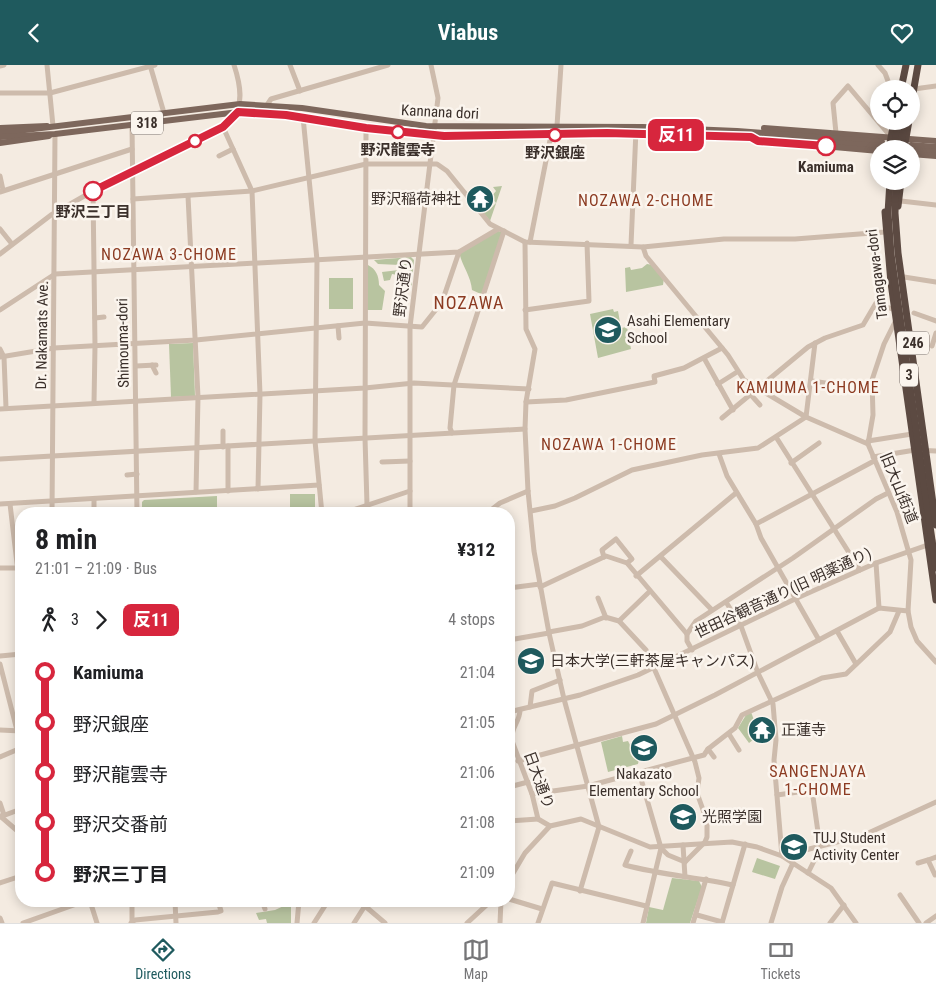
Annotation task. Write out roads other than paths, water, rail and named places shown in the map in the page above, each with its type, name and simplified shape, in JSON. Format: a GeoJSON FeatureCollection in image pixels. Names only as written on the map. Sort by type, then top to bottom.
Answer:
{"type":"FeatureCollection","features":[{"type":"Feature","properties":{"kind":"highway"},"geometry":{"type":"LineString","coordinates":[[904,80],[907,65]]}},
{"type":"Feature","properties":{"kind":"highway"},"geometry":{"type":"LineString","coordinates":[[914,80],[917,65]]}},
{"type":"Feature","properties":{"kind":"highway"},"geometry":{"type":"LineString","coordinates":[[890,140],[892,130]]}},
{"type":"Feature","properties":{"kind":"highway"},"geometry":{"type":"LineString","coordinates":[[906,130],[906,138]]}},
{"type":"Feature","properties":{"kind":"highway","name":"Tamagawa-dori"},"geometry":{"type":"LineString","coordinates":[[888,190],[885,232],[912,434],[932,543],[936,601]]}},
{"type":"Feature","properties":{"kind":"highway","name":"3"},"geometry":{"type":"LineString","coordinates":[[889,190],[888,213],[892,253],[936,568]]}},
{"type":"Feature","properties":{"kind":"highway","name":"3"},"geometry":{"type":"LineString","coordinates":[[896,190],[895,213],[898,253],[936,525]]}},
{"type":"Feature","properties":{"kind":"highway","name":"Tamagawa-dori"},"geometry":{"type":"LineString","coordinates":[[900,190],[898,233],[933,452],[936,504]]}},
{"type":"Feature","properties":{"kind":"main road","name":"Kannana dori"},"geometry":{"type":"LineString","coordinates":[[0,133],[40,130],[53,126],[240,105],[267,105],[436,126],[557,126],[751,134],[870,145]]}},
{"type":"Feature","properties":{"kind":"main road","name":"Kannana dori"},"geometry":{"type":"LineString","coordinates":[[0,137],[55,134],[238,112],[302,117],[366,128],[435,135],[551,135],[636,130]]}},
{"type":"Feature","properties":{"kind":"main road"},"geometry":{"type":"LineString","coordinates":[[0,128],[53,126]]}},
{"type":"Feature","properties":{"kind":"main road"},"geometry":{"type":"LineString","coordinates":[[751,134],[759,128],[936,141]]}},
{"type":"Feature","properties":{"kind":"main road"},"geometry":{"type":"LineString","coordinates":[[0,143],[42,139],[55,134]]}},
{"type":"Feature","properties":{"kind":"main road"},"geometry":{"type":"LineString","coordinates":[[920,148],[936,147]]}},
{"type":"Feature","properties":{"kind":"main road"},"geometry":{"type":"LineString","coordinates":[[920,150],[936,152]]}},
{"type":"Feature","properties":{"kind":"main road"},"geometry":{"type":"LineString","coordinates":[[920,155],[936,157]]}},
{"type":"Feature","properties":{"kind":"street"},"geometry":{"type":"LineString","coordinates":[[0,66],[4,65]]}},
{"type":"Feature","properties":{"kind":"street"},"geometry":{"type":"LineString","coordinates":[[47,65],[53,126]]}},
{"type":"Feature","properties":{"kind":"street"},"geometry":{"type":"LineString","coordinates":[[0,93],[50,93],[152,65],[164,113]]}},
{"type":"Feature","properties":{"kind":"street"},"geometry":{"type":"LineString","coordinates":[[0,254],[55,213],[93,191],[223,127],[238,112],[240,105],[235,65]]}},
{"type":"Feature","properties":{"kind":"street"},"geometry":{"type":"LineString","coordinates":[[290,65],[300,91]]}},
{"type":"Feature","properties":{"kind":"street"},"geometry":{"type":"LineString","coordinates":[[267,105],[271,99],[370,68],[388,65]]}},
{"type":"Feature","properties":{"kind":"street","name":"野沢通り"},"geometry":{"type":"LineString","coordinates":[[410,507],[410,327],[432,164],[438,98],[431,65]]}},
{"type":"Feature","properties":{"kind":"street"},"geometry":{"type":"LineString","coordinates":[[557,126],[561,65]]}},
{"type":"Feature","properties":{"kind":"street"},"geometry":{"type":"LineString","coordinates":[[878,65],[885,73],[888,80]]}},
{"type":"Feature","properties":{"kind":"street"},"geometry":{"type":"LineString","coordinates":[[836,133],[833,103],[848,86],[891,137]]}},
{"type":"Feature","properties":{"kind":"street"},"geometry":{"type":"LineString","coordinates":[[920,88],[936,86]]}},
{"type":"Feature","properties":{"kind":"street"},"geometry":{"type":"LineString","coordinates":[[302,117],[316,260],[315,441],[321,507]]}},
{"type":"Feature","properties":{"kind":"street","name":"Shimouma-dori"},"geometry":{"type":"LineString","coordinates":[[132,125],[138,451],[137,507]]}},
{"type":"Feature","properties":{"kind":"street"},"geometry":{"type":"LineString","coordinates":[[223,127],[252,191],[260,394],[258,489]]}},
{"type":"Feature","properties":{"kind":"street"},"geometry":{"type":"LineString","coordinates":[[366,128],[365,438],[367,505]]}},
{"type":"Feature","properties":{"kind":"street"},"geometry":{"type":"LineString","coordinates":[[632,245],[636,130]]}},
{"type":"Feature","properties":{"kind":"street","name":"Dr. Nakamats Ave."},"geometry":{"type":"LineString","coordinates":[[53,507],[55,134]]}},
{"type":"Feature","properties":{"kind":"street"},"geometry":{"type":"LineString","coordinates":[[551,135],[528,242],[526,329],[535,346],[535,355],[526,402],[525,429],[528,491],[540,585],[564,699],[599,827],[580,891]]}},
{"type":"Feature","properties":{"kind":"street"},"geometry":{"type":"LineString","coordinates":[[0,176],[2,191],[132,149]]}},
{"type":"Feature","properties":{"kind":"street"},"geometry":{"type":"LineString","coordinates":[[219,155],[233,149]]}},
{"type":"Feature","properties":{"kind":"street"},"geometry":{"type":"LineString","coordinates":[[133,199],[252,191],[308,176],[366,164],[437,164],[447,171],[486,221],[498,229],[528,242],[587,243],[643,247],[724,239],[795,239],[885,232]]}},
{"type":"Feature","properties":{"kind":"street"},"geometry":{"type":"LineString","coordinates":[[93,191],[96,346],[94,403]]}},
{"type":"Feature","properties":{"kind":"street"},"geometry":{"type":"LineString","coordinates":[[188,196],[198,397],[196,492]]}},
{"type":"Feature","properties":{"kind":"street"},"geometry":{"type":"LineString","coordinates":[[898,203],[901,201],[936,205]]}},
{"type":"Feature","properties":{"kind":"street"},"geometry":{"type":"LineString","coordinates":[[0,229],[12,244]]}},
{"type":"Feature","properties":{"kind":"street"},"geometry":{"type":"LineString","coordinates":[[0,310],[55,275],[459,252],[498,229]]}},
{"type":"Feature","properties":{"kind":"street"},"geometry":{"type":"LineString","coordinates":[[452,433],[450,428],[454,385],[504,231]]}},
{"type":"Feature","properties":{"kind":"street"},"geometry":{"type":"LineString","coordinates":[[525,310],[589,301],[587,243]]}},
{"type":"Feature","properties":{"kind":"street"},"geometry":{"type":"LineString","coordinates":[[643,247],[646,256],[722,348],[744,380],[806,417],[868,442],[912,434]]}},
{"type":"Feature","properties":{"kind":"street"},"geometry":{"type":"LineString","coordinates":[[2,357],[54,349],[196,340],[365,323],[422,327],[438,308],[451,279],[459,252]]}},
{"type":"Feature","properties":{"kind":"street"},"geometry":{"type":"LineString","coordinates":[[904,277],[936,282]]}},
{"type":"Feature","properties":{"kind":"street"},"geometry":{"type":"LineString","coordinates":[[722,418],[815,343],[863,325],[876,303],[895,310]]}},
{"type":"Feature","properties":{"kind":"street"},"geometry":{"type":"LineString","coordinates":[[914,313],[936,321]]}},
{"type":"Feature","properties":{"kind":"street"},"geometry":{"type":"LineString","coordinates":[[95,318],[104,317]]}},
{"type":"Feature","properties":{"kind":"street","name":"旧大山街道"},"geometry":{"type":"LineString","coordinates":[[896,319],[884,344],[874,373],[871,390],[873,415],[868,442],[873,459],[897,512],[909,551],[912,570],[908,611],[913,634],[936,661]]}},
{"type":"Feature","properties":{"kind":"street"},"geometry":{"type":"LineString","coordinates":[[338,326],[339,338]]}},
{"type":"Feature","properties":{"kind":"street"},"geometry":{"type":"LineString","coordinates":[[932,346],[936,333]]}},
{"type":"Feature","properties":{"kind":"street"},"geometry":{"type":"LineString","coordinates":[[531,511],[558,505],[632,470],[702,455],[758,448],[806,417],[812,381],[815,343]]}},
{"type":"Feature","properties":{"kind":"street"},"geometry":{"type":"LineString","coordinates":[[526,402],[566,401],[655,382],[654,375],[684,368],[722,348]]}},
{"type":"Feature","properties":{"kind":"street"},"geometry":{"type":"LineString","coordinates":[[0,349],[6,408]]}},
{"type":"Feature","properties":{"kind":"street"},"geometry":{"type":"LineString","coordinates":[[704,358],[733,410]]}},
{"type":"Feature","properties":{"kind":"street"},"geometry":{"type":"LineString","coordinates":[[136,366],[154,365],[156,373]]}},
{"type":"Feature","properties":{"kind":"street"},"geometry":{"type":"LineString","coordinates":[[718,383],[737,372]]}},
{"type":"Feature","properties":{"kind":"street"},"geometry":{"type":"LineString","coordinates":[[812,381],[871,390]]}},
{"type":"Feature","properties":{"kind":"street"},"geometry":{"type":"LineString","coordinates":[[0,409],[410,384],[529,389]]}},
{"type":"Feature","properties":{"kind":"street"},"geometry":{"type":"LineString","coordinates":[[751,395],[760,405]]}},
{"type":"Feature","properties":{"kind":"street"},"geometry":{"type":"LineString","coordinates":[[0,459],[525,429]]}},
{"type":"Feature","properties":{"kind":"street"},"geometry":{"type":"LineString","coordinates":[[223,431],[228,491]]}},
{"type":"Feature","properties":{"kind":"street"},"geometry":{"type":"LineString","coordinates":[[776,437],[860,570]]}},
{"type":"Feature","properties":{"kind":"street"},"geometry":{"type":"LineString","coordinates":[[791,463],[819,443]]}},
{"type":"Feature","properties":{"kind":"street"},"geometry":{"type":"LineString","coordinates":[[756,524],[873,459],[915,450],[933,452]]}},
{"type":"Feature","properties":{"kind":"street"},"geometry":{"type":"LineString","coordinates":[[719,454],[726,476],[780,566],[819,640]]}},
{"type":"Feature","properties":{"kind":"street"},"geometry":{"type":"LineString","coordinates":[[382,462],[410,461]]}},
{"type":"Feature","properties":{"kind":"street"},"geometry":{"type":"LineString","coordinates":[[127,475],[137,474]]}},
{"type":"Feature","properties":{"kind":"street"},"geometry":{"type":"LineString","coordinates":[[0,504],[319,485]]}},
{"type":"Feature","properties":{"kind":"street"},"geometry":{"type":"LineString","coordinates":[[382,491],[383,499]]}},
{"type":"Feature","properties":{"kind":"street"},"geometry":{"type":"LineString","coordinates":[[361,507],[410,491]]}},
{"type":"Feature","properties":{"kind":"street"},"geometry":{"type":"LineString","coordinates":[[495,507],[528,491]]}},
{"type":"Feature","properties":{"kind":"street"},"geometry":{"type":"LineString","coordinates":[[636,576],[736,493]]}},
{"type":"Feature","properties":{"kind":"street"},"geometry":{"type":"LineString","coordinates":[[692,650],[687,641],[687,635],[696,621],[834,530],[876,499],[888,493]]}},
{"type":"Feature","properties":{"kind":"street"},"geometry":{"type":"LineString","coordinates":[[94,499],[94,507]]}},
{"type":"Feature","properties":{"kind":"street"},"geometry":{"type":"LineString","coordinates":[[10,504],[15,540]]}},
{"type":"Feature","properties":{"kind":"street"},"geometry":{"type":"LineString","coordinates":[[604,557],[602,549],[616,539],[632,559],[627,563]]}},
{"type":"Feature","properties":{"kind":"street","name":"世田谷観音通り(旧 明薬通り)"},"geometry":{"type":"LineString","coordinates":[[515,711],[611,685],[655,668],[797,598],[876,563],[932,543]]}},
{"type":"Feature","properties":{"kind":"street"},"geometry":{"type":"LineString","coordinates":[[515,587],[540,585],[604,557],[627,563],[687,635]]}},
{"type":"Feature","properties":{"kind":"street"},"geometry":{"type":"LineString","coordinates":[[661,557],[712,610]]}},
{"type":"Feature","properties":{"kind":"street"},"geometry":{"type":"LineString","coordinates":[[876,563],[879,608]]}},
{"type":"Feature","properties":{"kind":"street"},"geometry":{"type":"LineString","coordinates":[[0,568],[15,568]]}},
{"type":"Feature","properties":{"kind":"street"},"geometry":{"type":"LineString","coordinates":[[619,621],[648,593]]}},
{"type":"Feature","properties":{"kind":"street"},"geometry":{"type":"LineString","coordinates":[[598,598],[606,617]]}},
{"type":"Feature","properties":{"kind":"street"},"geometry":{"type":"LineString","coordinates":[[726,602],[742,626],[758,673],[773,703],[782,856]]}},
{"type":"Feature","properties":{"kind":"street"},"geometry":{"type":"LineString","coordinates":[[518,761],[656,724],[758,673],[879,608],[908,611]]}},
{"type":"Feature","properties":{"kind":"street"},"geometry":{"type":"LineString","coordinates":[[532,794],[588,786],[704,755],[708,749],[729,735],[741,720],[742,715],[773,703],[822,678],[846,674],[890,632],[899,611]]}},
{"type":"Feature","properties":{"kind":"street"},"geometry":{"type":"LineString","coordinates":[[515,639],[582,626],[606,617],[619,621],[646,650],[694,759],[699,778],[697,793],[707,821],[705,843],[685,862]]}},
{"type":"Feature","properties":{"kind":"street"},"geometry":{"type":"LineString","coordinates":[[837,631],[856,664]]}},
{"type":"Feature","properties":{"kind":"street"},"geometry":{"type":"LineString","coordinates":[[0,656],[15,655]]}},
{"type":"Feature","properties":{"kind":"street"},"geometry":{"type":"LineString","coordinates":[[0,665],[15,714]]}},
{"type":"Feature","properties":{"kind":"street"},"geometry":{"type":"LineString","coordinates":[[530,707],[532,691],[560,680]]}},
{"type":"Feature","properties":{"kind":"street","name":"日大通り"},"geometry":{"type":"LineString","coordinates":[[515,726],[520,718],[520,710]]}},
{"type":"Feature","properties":{"kind":"street"},"geometry":{"type":"LineString","coordinates":[[0,730],[15,731]]}},
{"type":"Feature","properties":{"kind":"street"},"geometry":{"type":"LineString","coordinates":[[729,735],[739,751]]}},
{"type":"Feature","properties":{"kind":"street"},"geometry":{"type":"LineString","coordinates":[[708,749],[714,757]]}},
{"type":"Feature","properties":{"kind":"street"},"geometry":{"type":"LineString","coordinates":[[0,757],[15,750]]}},
{"type":"Feature","properties":{"kind":"street","name":"日大通り"},"geometry":{"type":"LineString","coordinates":[[515,754],[532,794],[538,819],[550,826]]}},
{"type":"Feature","properties":{"kind":"street"},"geometry":{"type":"LineString","coordinates":[[639,772],[661,848],[668,855],[685,862]]}},
{"type":"Feature","properties":{"kind":"street"},"geometry":{"type":"LineString","coordinates":[[515,786],[528,783]]}},
{"type":"Feature","properties":{"kind":"street"},"geometry":{"type":"LineString","coordinates":[[777,795],[812,790],[818,853],[808,873]]}},
{"type":"Feature","properties":{"kind":"street"},"geometry":{"type":"LineString","coordinates":[[782,856],[864,835],[936,802]]}},
{"type":"Feature","properties":{"kind":"street"},"geometry":{"type":"LineString","coordinates":[[0,803],[1,816],[15,829]]}},
{"type":"Feature","properties":{"kind":"street"},"geometry":{"type":"LineString","coordinates":[[1,816],[15,811]]}},
{"type":"Feature","properties":{"kind":"street"},"geometry":{"type":"LineString","coordinates":[[515,821],[538,819]]}},
{"type":"Feature","properties":{"kind":"street"},"geometry":{"type":"LineString","coordinates":[[515,870],[525,853],[550,826],[581,819],[640,845],[661,848],[705,843],[745,844],[782,856],[831,888],[856,923]]}},
{"type":"Feature","properties":{"kind":"street"},"geometry":{"type":"LineString","coordinates":[[697,915],[722,923],[745,844]]}},
{"type":"Feature","properties":{"kind":"street"},"geometry":{"type":"LineString","coordinates":[[682,845],[685,862],[684,877]]}},
{"type":"Feature","properties":{"kind":"street"},"geometry":{"type":"LineString","coordinates":[[643,923],[661,848]]}},
{"type":"Feature","properties":{"kind":"street"},"geometry":{"type":"LineString","coordinates":[[631,851],[625,865],[655,873],[706,879],[734,885]]}},
{"type":"Feature","properties":{"kind":"street"},"geometry":{"type":"LineString","coordinates":[[918,863],[936,857]]}},
{"type":"Feature","properties":{"kind":"street"},"geometry":{"type":"LineString","coordinates":[[928,860],[935,875]]}},
{"type":"Feature","properties":{"kind":"street"},"geometry":{"type":"LineString","coordinates":[[771,923],[782,887],[793,863]]}},
{"type":"Feature","properties":{"kind":"street"},"geometry":{"type":"LineString","coordinates":[[0,883],[15,878]]}},
{"type":"Feature","properties":{"kind":"street"},"geometry":{"type":"LineString","coordinates":[[694,923],[706,879]]}},
{"type":"Feature","properties":{"kind":"street"},"geometry":{"type":"LineString","coordinates":[[538,923],[552,883],[646,907]]}},
{"type":"Feature","properties":{"kind":"street"},"geometry":{"type":"LineString","coordinates":[[900,895],[919,923]]}},
{"type":"Feature","properties":{"kind":"street"},"geometry":{"type":"LineString","coordinates":[[515,901],[542,909]]}},
{"type":"Feature","properties":{"kind":"street"},"geometry":{"type":"LineString","coordinates":[[830,923],[844,905]]}},
{"type":"Feature","properties":{"kind":"street"},"geometry":{"type":"LineString","coordinates":[[23,923],[41,920],[71,907]]}},
{"type":"Feature","properties":{"kind":"street"},"geometry":{"type":"LineString","coordinates":[[92,907],[97,923]]}},
{"type":"Feature","properties":{"kind":"street"},"geometry":{"type":"LineString","coordinates":[[132,907],[131,923],[176,920],[221,911],[220,907]]}},
{"type":"Feature","properties":{"kind":"street"},"geometry":{"type":"LineString","coordinates":[[175,907],[176,920]]}},
{"type":"Feature","properties":{"kind":"street"},"geometry":{"type":"LineString","coordinates":[[298,923],[299,907]]}},
{"type":"Feature","properties":{"kind":"street"},"geometry":{"type":"LineString","coordinates":[[314,923],[324,907]]}},
{"type":"Feature","properties":{"kind":"street"},"geometry":{"type":"LineString","coordinates":[[354,923],[364,907]]}},
{"type":"Feature","properties":{"kind":"street"},"geometry":{"type":"LineString","coordinates":[[371,907],[385,923]]}},
{"type":"Feature","properties":{"kind":"street"},"geometry":{"type":"LineString","coordinates":[[467,923],[485,907]]}},
{"type":"Feature","properties":{"kind":"street"},"geometry":{"type":"LineString","coordinates":[[500,923],[501,907]]}},
{"type":"Feature","properties":{"kind":"street"},"geometry":{"type":"LineString","coordinates":[[926,923],[936,917]]}},
{"type":"Feature","properties":{"kind":"street"},"geometry":{"type":"LineString","coordinates":[[0,918],[2,923]]}},
{"type":"Feature","properties":{"kind":"place","name":"野沢龍雲寺"},"geometry":{"type":"Point","coordinates":[398,132]}},
{"type":"Feature","properties":{"kind":"place","name":"野沢銀座"},"geometry":{"type":"Point","coordinates":[555,135]}},
{"type":"Feature","properties":{"kind":"place","name":"Kamiuma"},"geometry":{"type":"Point","coordinates":[826,146]}},
{"type":"Feature","properties":{"kind":"place","name":"野沢三丁目"},"geometry":{"type":"Point","coordinates":[93,191]}},
{"type":"Feature","properties":{"kind":"place","name":"野沢稲荷神社"},"geometry":{"type":"Point","coordinates":[480,199]}},
{"type":"Feature","properties":{"kind":"place","name":"Asahi Elementary School"},"geometry":{"type":"Point","coordinates":[608,330]}},
{"type":"Feature","properties":{"kind":"place","name":"日本大学(三軒茶屋キャンパス)"},"geometry":{"type":"Point","coordinates":[531,661]}},
{"type":"Feature","properties":{"kind":"place","name":"正蓮寺"},"geometry":{"type":"Point","coordinates":[762,730]}},
{"type":"Feature","properties":{"kind":"place","name":"Nakazato Elementary School"},"geometry":{"type":"Point","coordinates":[644,748]}},
{"type":"Feature","properties":{"kind":"place","name":"光照学園"},"geometry":{"type":"Point","coordinates":[683,817]}},
{"type":"Feature","properties":{"kind":"place","name":"TUJ Student Activity Center"},"geometry":{"type":"Point","coordinates":[794,847]}},
{"type":"Feature","properties":{"kind":"district","name":"NOZAWA 2-CHOME"},"geometry":{"type":"Point","coordinates":[646,200]}},
{"type":"Feature","properties":{"kind":"district","name":"NOZAWA 3-CHOME"},"geometry":{"type":"Point","coordinates":[169,254]}},
{"type":"Feature","properties":{"kind":"district","name":"NOZAWA"},"geometry":{"type":"Point","coordinates":[469,302]}},
{"type":"Feature","properties":{"kind":"district","name":"KAMIUMA 1-CHOME"},"geometry":{"type":"Point","coordinates":[808,387]}},
{"type":"Feature","properties":{"kind":"district","name":"NOZAWA 1-CHOME"},"geometry":{"type":"Point","coordinates":[609,444]}},
{"type":"Feature","properties":{"kind":"district","name":"SANGENJAYA 1-CHOME"},"geometry":{"type":"Point","coordinates":[818,780]}}]}
